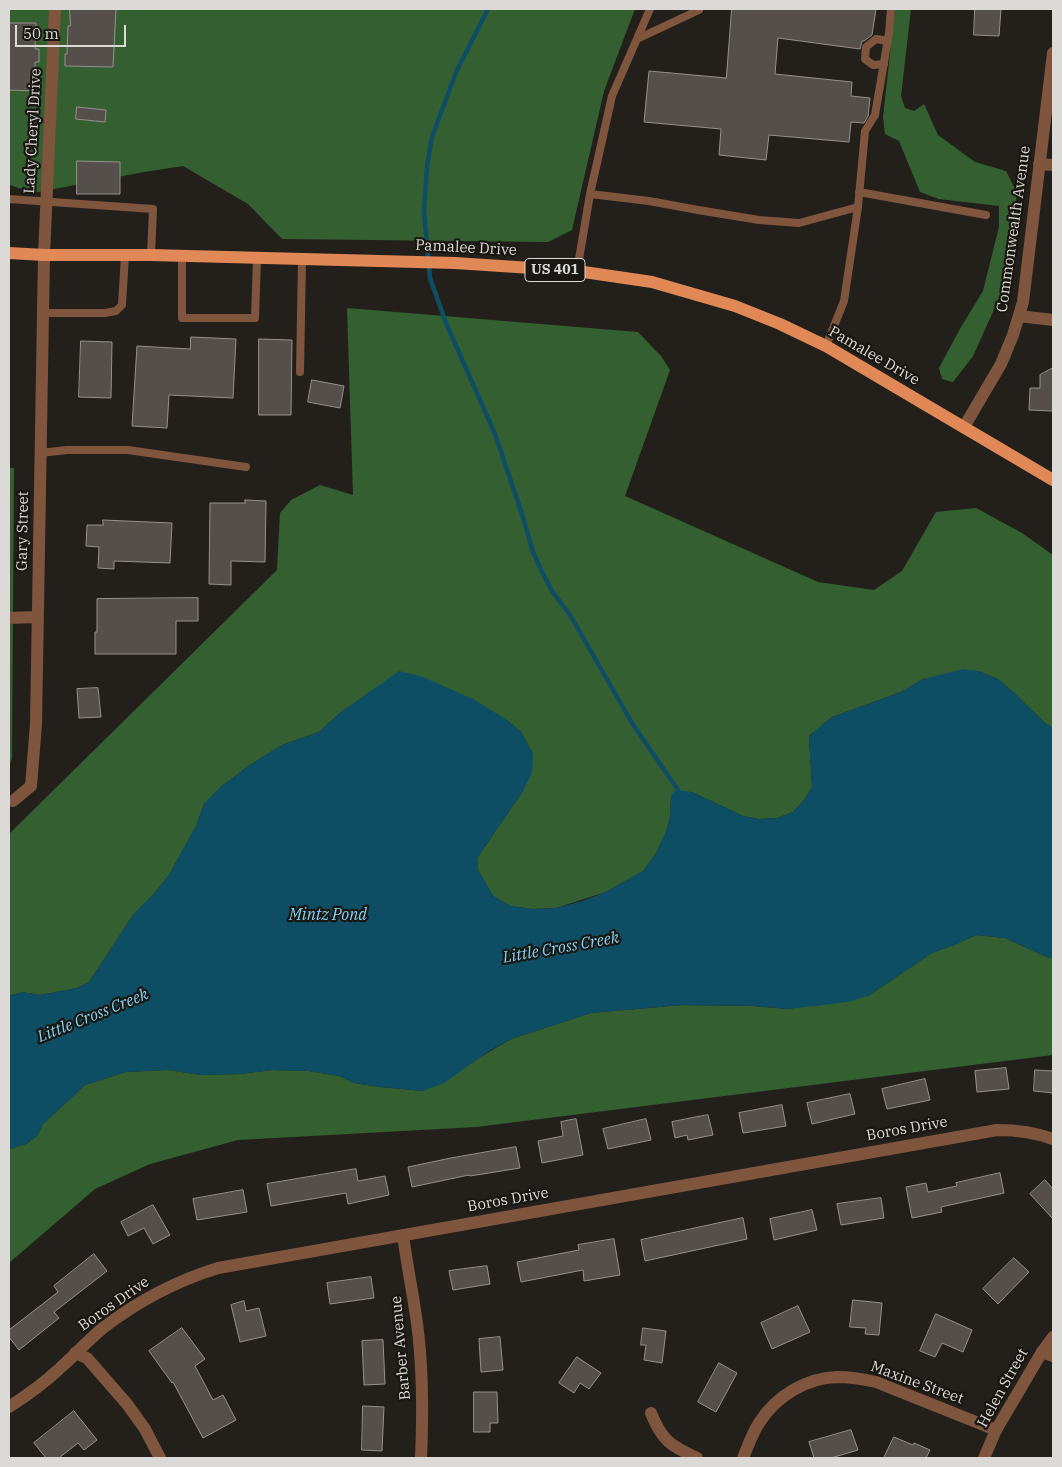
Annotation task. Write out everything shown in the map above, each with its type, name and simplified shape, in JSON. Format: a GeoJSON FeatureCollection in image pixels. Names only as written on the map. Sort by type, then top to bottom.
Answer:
{"type":"FeatureCollection","features":[{"type":"Feature","properties":{"kind":"main road","name":"Pamalee Drive"},"geometry":{"type":"LineString","coordinates":[[9,253],[454,263],[577,271],[652,282],[735,306],[780,324],[826,346],[1053,480]]}},
{"type":"Feature","properties":{"kind":"street","name":"Lady Cheryl Drive"},"geometry":{"type":"LineString","coordinates":[[44,255],[55,9]]}},
{"type":"Feature","properties":{"kind":"street","name":"Commonwealth Avenue"},"geometry":{"type":"LineString","coordinates":[[964,427],[1001,364],[1013,335],[1023,302],[1053,52]]}},
{"type":"Feature","properties":{"kind":"street"},"geometry":{"type":"LineString","coordinates":[[1039,164],[1053,165]]}},
{"type":"Feature","properties":{"kind":"street","name":"Gary Street"},"geometry":{"type":"LineString","coordinates":[[13,801],[31,786],[36,724],[44,255]]}},
{"type":"Feature","properties":{"kind":"street"},"geometry":{"type":"LineString","coordinates":[[1019,316],[1053,320]]}},
{"type":"Feature","properties":{"kind":"street"},"geometry":{"type":"LineString","coordinates":[[9,618],[37,617]]}},
{"type":"Feature","properties":{"kind":"street","name":"Boros Drive"},"geometry":{"type":"LineString","coordinates":[[9,1407],[58,1370],[103,1329],[136,1305],[171,1286],[218,1268],[997,1130],[1037,1133],[1053,1139]]}},
{"type":"Feature","properties":{"kind":"street","name":"Barber Avenue"},"geometry":{"type":"LineString","coordinates":[[403,1235],[417,1323],[420,1357],[423,1424],[421,1458]]}},
{"type":"Feature","properties":{"kind":"street","name":"Helen Street"},"geometry":{"type":"LineString","coordinates":[[984,1458],[996,1430],[1048,1354],[1053,1337]]}},
{"type":"Feature","properties":{"kind":"street"},"geometry":{"type":"LineString","coordinates":[[75,1353],[87,1358],[127,1404],[160,1458]]}},
{"type":"Feature","properties":{"kind":"street","name":"Maxine Street"},"geometry":{"type":"LineString","coordinates":[[743,1458],[760,1421],[772,1406],[788,1393],[806,1384],[816,1380],[836,1377],[876,1382],[996,1430]]}},
{"type":"Feature","properties":{"kind":"street"},"geometry":{"type":"LineString","coordinates":[[651,1413],[655,1424],[666,1440],[674,1447],[697,1458]]}},
{"type":"Feature","properties":{"kind":"lane"},"geometry":{"type":"LineString","coordinates":[[577,271],[590,194],[612,96],[650,9]]}},
{"type":"Feature","properties":{"kind":"lane"},"geometry":{"type":"LineString","coordinates":[[826,346],[844,301],[858,207],[865,131],[876,115],[888,41],[891,9]]}},
{"type":"Feature","properties":{"kind":"lane"},"geometry":{"type":"LineString","coordinates":[[637,39],[699,10]]}},
{"type":"Feature","properties":{"kind":"lane"},"geometry":{"type":"LineString","coordinates":[[884,64],[873,65],[865,59],[866,47],[876,39],[888,41]]}},
{"type":"Feature","properties":{"kind":"lane"},"geometry":{"type":"LineString","coordinates":[[859,192],[986,215]]}},
{"type":"Feature","properties":{"kind":"lane"},"geometry":{"type":"LineString","coordinates":[[590,194],[649,201],[759,220],[799,222],[858,207]]}},
{"type":"Feature","properties":{"kind":"lane"},"geometry":{"type":"LineString","coordinates":[[9,200],[153,209],[151,255]]}},
{"type":"Feature","properties":{"kind":"lane"},"geometry":{"type":"LineString","coordinates":[[43,313],[105,314],[116,311],[122,305],[125,255]]}},
{"type":"Feature","properties":{"kind":"lane"},"geometry":{"type":"LineString","coordinates":[[182,256],[182,318],[256,318],[258,258]]}},
{"type":"Feature","properties":{"kind":"lane"},"geometry":{"type":"LineString","coordinates":[[300,372],[302,259]]}},
{"type":"Feature","properties":{"kind":"lane"},"geometry":{"type":"LineString","coordinates":[[40,453],[67,450],[128,450],[246,467]]}},
{"type":"Feature","properties":{"kind":"green space"},"geometry":{"type":"Polygon","coordinates":[[[9,9],[635,9],[604,91],[572,230],[548,242],[282,239],[248,204],[183,166],[33,193],[10,185],[9,9]]]}},
{"type":"Feature","properties":{"kind":"green space"},"geometry":{"type":"Polygon","coordinates":[[[895,9],[911,9],[901,96],[905,108],[914,111],[924,104],[938,135],[975,162],[1006,171],[1017,193],[1011,241],[1001,294],[973,356],[953,382],[942,379],[939,368],[983,291],[999,227],[999,206],[939,199],[920,192],[899,141],[885,134],[883,117],[895,9]]]}},
{"type":"Feature","properties":{"kind":"green space"},"geometry":{"type":"Polygon","coordinates":[[[347,308],[638,332],[661,356],[670,370],[625,496],[818,582],[874,590],[902,571],[936,512],[976,508],[1022,533],[1053,555],[1053,728],[1045,723],[998,679],[978,671],[923,679],[901,692],[832,717],[809,736],[812,787],[793,812],[777,818],[759,819],[743,816],[692,792],[671,796],[670,817],[666,832],[656,853],[643,871],[606,892],[556,908],[533,909],[510,906],[493,896],[478,870],[477,858],[523,791],[533,754],[521,732],[507,720],[341,712],[319,732],[282,745],[250,765],[223,785],[204,804],[196,826],[169,875],[154,894],[133,915],[89,982],[77,988],[40,995],[22,992],[9,996],[9,834],[277,570],[280,513],[291,500],[320,485],[353,495],[347,308]]]}},
{"type":"Feature","properties":{"kind":"green space"},"geometry":{"type":"Polygon","coordinates":[[[9,468],[14,468],[12,758],[9,766],[9,468]]]}},
{"type":"Feature","properties":{"kind":"green space"},"geometry":{"type":"Polygon","coordinates":[[[976,935],[1005,938],[1049,958],[1053,957],[1053,1055],[476,1127],[238,1140],[150,1164],[95,1189],[9,1263],[9,1149],[26,1144],[37,1136],[43,1124],[85,1085],[126,1072],[168,1070],[201,1075],[239,1074],[273,1070],[309,1071],[339,1076],[354,1083],[423,1091],[511,1039],[591,1013],[682,1005],[753,1006],[788,1009],[868,996],[932,953],[976,935]]]}},
{"type":"Feature","properties":{"kind":"water","name":"Mintz Pond"},"geometry":{"type":"Polygon","coordinates":[[[963,669],[978,671],[998,679],[1045,723],[1053,728],[1053,957],[1049,958],[1005,938],[976,935],[932,953],[868,996],[848,1002],[788,1009],[753,1006],[682,1005],[591,1013],[511,1039],[489,1051],[444,1083],[423,1091],[354,1083],[339,1076],[309,1071],[273,1070],[239,1074],[201,1075],[168,1070],[126,1072],[85,1085],[43,1124],[37,1136],[26,1144],[9,1149],[9,996],[22,992],[40,995],[77,988],[89,982],[133,915],[154,894],[169,875],[196,826],[204,804],[223,785],[250,765],[282,745],[319,732],[341,712],[399,671],[423,677],[475,700],[507,720],[521,732],[533,754],[532,773],[523,791],[477,858],[478,870],[493,896],[510,906],[533,909],[556,908],[582,901],[606,892],[643,871],[656,853],[666,832],[670,817],[671,796],[674,791],[692,792],[743,816],[759,819],[778,818],[793,812],[812,787],[809,737],[818,728],[832,717],[901,692],[923,679],[963,669]]]}},
{"type":"Feature","properties":{"kind":"building"},"geometry":{"type":"Polygon","coordinates":[[[70,9],[116,9],[113,67],[65,66],[70,9]]]}},
{"type":"Feature","properties":{"kind":"building"},"geometry":{"type":"Polygon","coordinates":[[[732,9],[876,9],[872,35],[862,41],[860,49],[778,38],[775,74],[852,82],[851,96],[870,98],[868,116],[864,123],[851,122],[849,142],[769,135],[766,160],[719,155],[721,129],[644,122],[649,71],[726,78],[732,9]]]}},
{"type":"Feature","properties":{"kind":"building"},"geometry":{"type":"Polygon","coordinates":[[[975,9],[1001,9],[999,36],[974,35],[975,9]]]}},
{"type":"Feature","properties":{"kind":"building"},"geometry":{"type":"Polygon","coordinates":[[[9,23],[36,23],[35,49],[39,49],[39,62],[35,62],[35,91],[9,90],[9,23]]]}},
{"type":"Feature","properties":{"kind":"building"},"geometry":{"type":"Polygon","coordinates":[[[77,107],[106,110],[105,122],[76,119],[77,107]]]}},
{"type":"Feature","properties":{"kind":"building"},"geometry":{"type":"Polygon","coordinates":[[[77,161],[120,162],[120,194],[77,194],[77,161]]]}},
{"type":"Feature","properties":{"kind":"building"},"geometry":{"type":"Polygon","coordinates":[[[191,337],[236,339],[233,398],[169,395],[167,428],[132,426],[137,346],[190,349],[191,337]]]}},
{"type":"Feature","properties":{"kind":"building"},"geometry":{"type":"Polygon","coordinates":[[[259,339],[292,340],[291,415],[259,415],[259,339]]]}},
{"type":"Feature","properties":{"kind":"building"},"geometry":{"type":"Polygon","coordinates":[[[81,341],[112,342],[111,398],[79,397],[81,341]]]}},
{"type":"Feature","properties":{"kind":"building"},"geometry":{"type":"Polygon","coordinates":[[[1053,368],[1053,411],[1029,410],[1030,388],[1040,388],[1040,375],[1053,368]]]}},
{"type":"Feature","properties":{"kind":"building"},"geometry":{"type":"Polygon","coordinates":[[[312,380],[344,386],[340,408],[308,402],[312,380]]]}},
{"type":"Feature","properties":{"kind":"building"},"geometry":{"type":"Polygon","coordinates":[[[245,500],[266,501],[265,562],[231,561],[231,585],[209,584],[210,503],[245,503],[245,500]]]}},
{"type":"Feature","properties":{"kind":"building"},"geometry":{"type":"Polygon","coordinates":[[[103,520],[172,523],[170,563],[114,561],[114,569],[98,568],[99,547],[86,546],[87,525],[103,525],[103,520]]]}},
{"type":"Feature","properties":{"kind":"building"},"geometry":{"type":"Polygon","coordinates":[[[198,598],[198,621],[176,621],[176,654],[95,654],[97,599],[198,598]]]}},
{"type":"Feature","properties":{"kind":"building"},"geometry":{"type":"Polygon","coordinates":[[[98,688],[101,717],[79,718],[77,689],[98,688]]]}},
{"type":"Feature","properties":{"kind":"building"},"geometry":{"type":"Polygon","coordinates":[[[1006,1068],[1009,1089],[977,1092],[975,1071],[1006,1068]]]}},
{"type":"Feature","properties":{"kind":"building"},"geometry":{"type":"Polygon","coordinates":[[[1035,1070],[1053,1071],[1053,1093],[1034,1091],[1035,1070]]]}},
{"type":"Feature","properties":{"kind":"building"},"geometry":{"type":"Polygon","coordinates":[[[925,1079],[930,1100],[887,1109],[882,1089],[925,1079]]]}},
{"type":"Feature","properties":{"kind":"building"},"geometry":{"type":"Polygon","coordinates":[[[850,1094],[855,1114],[812,1124],[807,1103],[850,1094]]]}},
{"type":"Feature","properties":{"kind":"building"},"geometry":{"type":"Polygon","coordinates":[[[782,1105],[786,1126],[743,1133],[739,1113],[782,1105]]]}},
{"type":"Feature","properties":{"kind":"building"},"geometry":{"type":"Polygon","coordinates":[[[708,1115],[713,1135],[688,1140],[687,1135],[675,1138],[672,1122],[708,1115]]]}},
{"type":"Feature","properties":{"kind":"building"},"geometry":{"type":"Polygon","coordinates":[[[576,1119],[583,1155],[542,1163],[538,1141],[563,1136],[561,1122],[576,1119]]]}},
{"type":"Feature","properties":{"kind":"building"},"geometry":{"type":"Polygon","coordinates":[[[646,1119],[651,1140],[608,1149],[603,1129],[646,1119]]]}},
{"type":"Feature","properties":{"kind":"building"},"geometry":{"type":"Polygon","coordinates":[[[516,1147],[520,1168],[469,1175],[412,1187],[408,1167],[516,1147]]]}},
{"type":"Feature","properties":{"kind":"building"},"geometry":{"type":"Polygon","coordinates":[[[356,1169],[358,1181],[385,1176],[389,1195],[348,1204],[346,1193],[271,1206],[267,1184],[356,1169]]]}},
{"type":"Feature","properties":{"kind":"building"},"geometry":{"type":"Polygon","coordinates":[[[1000,1173],[1004,1193],[941,1207],[942,1212],[912,1218],[906,1187],[926,1183],[928,1192],[957,1186],[956,1183],[1000,1173]]]}},
{"type":"Feature","properties":{"kind":"building"},"geometry":{"type":"Polygon","coordinates":[[[1045,1180],[1053,1189],[1053,1219],[1030,1194],[1045,1180]]]}},
{"type":"Feature","properties":{"kind":"building"},"geometry":{"type":"Polygon","coordinates":[[[243,1190],[247,1212],[197,1220],[193,1199],[243,1190]]]}},
{"type":"Feature","properties":{"kind":"building"},"geometry":{"type":"Polygon","coordinates":[[[881,1198],[884,1218],[841,1225],[837,1204],[881,1198]]]}},
{"type":"Feature","properties":{"kind":"building"},"geometry":{"type":"Polygon","coordinates":[[[153,1205],[170,1235],[153,1244],[144,1228],[128,1236],[121,1222],[153,1205]]]}},
{"type":"Feature","properties":{"kind":"building"},"geometry":{"type":"Polygon","coordinates":[[[812,1210],[817,1230],[774,1240],[770,1219],[812,1210]]]}},
{"type":"Feature","properties":{"kind":"building"},"geometry":{"type":"Polygon","coordinates":[[[743,1218],[747,1239],[645,1261],[641,1240],[743,1218]]]}},
{"type":"Feature","properties":{"kind":"building"},"geometry":{"type":"Polygon","coordinates":[[[614,1239],[620,1275],[584,1281],[583,1270],[521,1282],[517,1262],[579,1250],[578,1245],[614,1239]]]}},
{"type":"Feature","properties":{"kind":"building"},"geometry":{"type":"Polygon","coordinates":[[[94,1254],[107,1271],[54,1312],[59,1318],[19,1350],[9,1337],[9,1330],[58,1292],[54,1286],[94,1254]]]}},
{"type":"Feature","properties":{"kind":"building"},"geometry":{"type":"Polygon","coordinates":[[[1014,1258],[1029,1272],[998,1304],[983,1289],[1014,1258]]]}},
{"type":"Feature","properties":{"kind":"building"},"geometry":{"type":"Polygon","coordinates":[[[487,1266],[490,1284],[453,1290],[449,1271],[487,1266]]]}},
{"type":"Feature","properties":{"kind":"building"},"geometry":{"type":"Polygon","coordinates":[[[371,1277],[374,1298],[330,1304],[327,1283],[371,1277]]]}},
{"type":"Feature","properties":{"kind":"building"},"geometry":{"type":"Polygon","coordinates":[[[853,1300],[882,1303],[879,1335],[865,1334],[866,1328],[850,1327],[853,1300]]]}},
{"type":"Feature","properties":{"kind":"building"},"geometry":{"type":"Polygon","coordinates":[[[244,1301],[246,1311],[259,1308],[266,1336],[240,1342],[231,1305],[244,1301]]]}},
{"type":"Feature","properties":{"kind":"building"},"geometry":{"type":"Polygon","coordinates":[[[798,1306],[810,1332],[772,1349],[761,1323],[798,1306]]]}},
{"type":"Feature","properties":{"kind":"building"},"geometry":{"type":"Polygon","coordinates":[[[936,1314],[972,1330],[963,1352],[942,1343],[935,1357],[920,1351],[936,1314]]]}},
{"type":"Feature","properties":{"kind":"building"},"geometry":{"type":"Polygon","coordinates":[[[182,1328],[205,1359],[195,1366],[213,1400],[223,1395],[236,1420],[203,1438],[173,1382],[149,1351],[182,1328]]]}},
{"type":"Feature","properties":{"kind":"building"},"geometry":{"type":"Polygon","coordinates":[[[643,1328],[666,1331],[662,1363],[644,1360],[646,1345],[641,1345],[643,1328]]]}},
{"type":"Feature","properties":{"kind":"building"},"geometry":{"type":"Polygon","coordinates":[[[500,1337],[503,1370],[481,1372],[479,1339],[500,1337]]]}},
{"type":"Feature","properties":{"kind":"building"},"geometry":{"type":"Polygon","coordinates":[[[383,1340],[385,1384],[364,1385],[362,1341],[383,1340]]]}},
{"type":"Feature","properties":{"kind":"building"},"geometry":{"type":"Polygon","coordinates":[[[577,1357],[601,1373],[589,1389],[580,1383],[574,1393],[559,1383],[577,1357]]]}},
{"type":"Feature","properties":{"kind":"building"},"geometry":{"type":"Polygon","coordinates":[[[719,1363],[737,1373],[716,1412],[698,1402],[719,1363]]]}},
{"type":"Feature","properties":{"kind":"building"},"geometry":{"type":"Polygon","coordinates":[[[474,1392],[497,1392],[498,1423],[490,1423],[490,1432],[474,1432],[474,1392]]]}},
{"type":"Feature","properties":{"kind":"building"},"geometry":{"type":"Polygon","coordinates":[[[363,1406],[384,1407],[382,1451],[362,1450],[363,1406]]]}},
{"type":"Feature","properties":{"kind":"building"},"geometry":{"type":"Polygon","coordinates":[[[74,1411],[97,1440],[84,1450],[78,1443],[59,1458],[46,1458],[34,1443],[74,1411]]]}},
{"type":"Feature","properties":{"kind":"building"},"geometry":{"type":"Polygon","coordinates":[[[851,1430],[858,1450],[831,1458],[814,1458],[809,1442],[851,1430]]]}},
{"type":"Feature","properties":{"kind":"building"},"geometry":{"type":"Polygon","coordinates":[[[894,1437],[930,1450],[926,1458],[884,1458],[894,1437]]]}},
{"type":"Feature","properties":{"kind":"waterway"},"geometry":{"type":"LineString","coordinates":[[488,9],[457,70],[432,137],[427,166],[424,212],[430,278],[446,323],[495,434],[533,552],[542,572],[552,591],[570,615],[632,723],[679,794]]}},
{"type":"Feature","properties":{"kind":"water label","name":"Little Cross Creek"},"geometry":{"type":"Point","coordinates":[561,948]}},
{"type":"Feature","properties":{"kind":"water label","name":"Little Cross Creek"},"geometry":{"type":"Point","coordinates":[93,1016]}}]}
